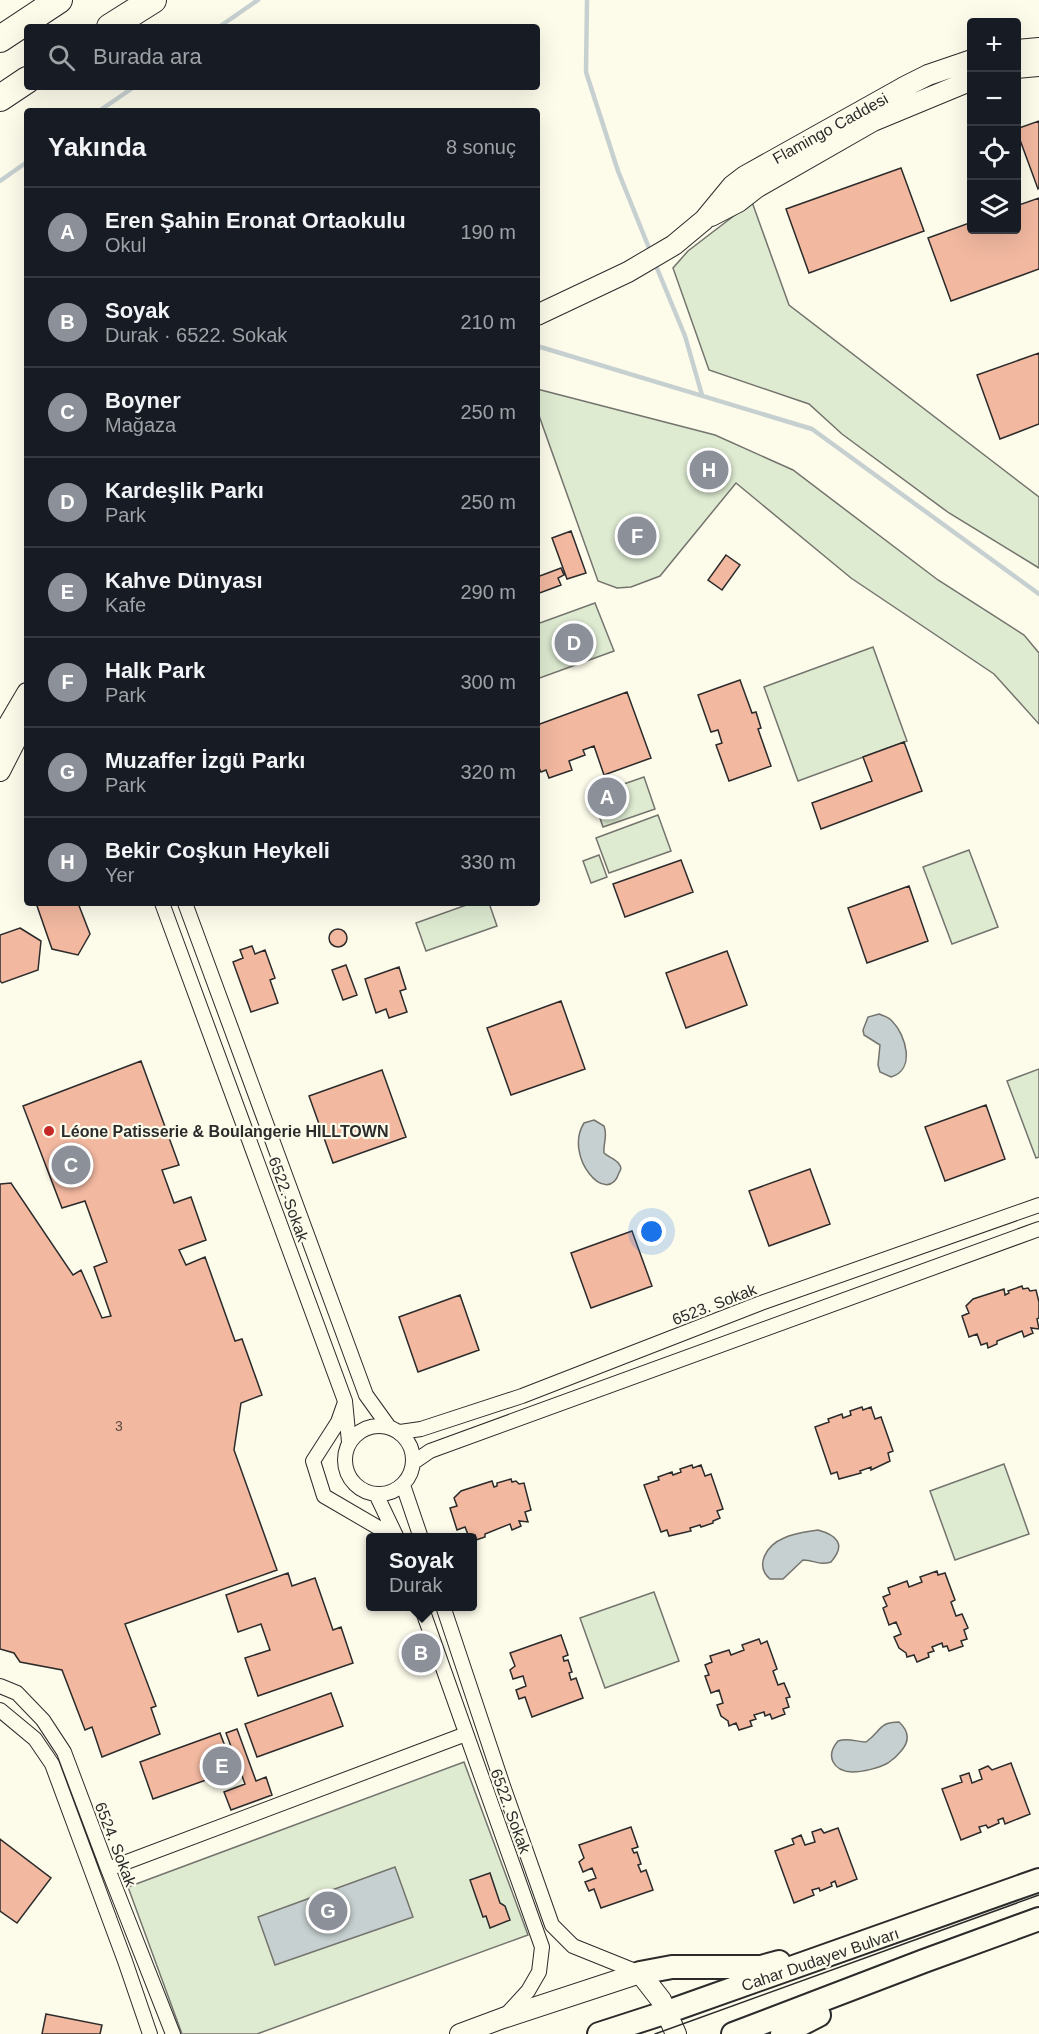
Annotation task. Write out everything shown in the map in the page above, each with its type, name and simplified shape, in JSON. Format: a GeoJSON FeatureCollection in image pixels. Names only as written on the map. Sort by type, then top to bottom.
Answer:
{"type":"FeatureCollection","features":[{"type":"Feature","properties":{"kind":"highway"},"geometry":{"type":"LineString","coordinates":[[0,39],[59,0]]}},
{"type":"Feature","properties":{"kind":"highway"},"geometry":{"type":"LineString","coordinates":[[107,24],[140,0]]}},
{"type":"Feature","properties":{"kind":"highway"},"geometry":{"type":"LineString","coordinates":[[115,24],[153,0]]}},
{"type":"Feature","properties":{"kind":"highway"},"geometry":{"type":"LineString","coordinates":[[0,99],[24,82]]}},
{"type":"Feature","properties":{"kind":"main road","name":"Cahar Dudayev Bulvarı"},"geometry":{"type":"LineString","coordinates":[[599,2034],[911,1927],[1039,1880]]}},
{"type":"Feature","properties":{"kind":"main road"},"geometry":{"type":"LineString","coordinates":[[733,2034],[1039,1919]]}},
{"type":"Feature","properties":{"kind":"main road"},"geometry":{"type":"LineString","coordinates":[[640,1973],[672,1967],[761,1967],[911,1927]]}},
{"type":"Feature","properties":{"kind":"main road"},"geometry":{"type":"LineString","coordinates":[[782,2034],[924,1961]]}},
{"type":"Feature","properties":{"kind":"street"},"geometry":{"type":"LineString","coordinates":[[1021,50],[1039,48]]}},
{"type":"Feature","properties":{"kind":"street","name":"Flamingo Caddesi"},"geometry":{"type":"LineString","coordinates":[[540,314],[628,272],[674,245],[704,220],[732,186],[766,163],[906,86],[928,75],[967,62]]}},
{"type":"Feature","properties":{"kind":"street"},"geometry":{"type":"LineString","coordinates":[[1021,68],[1039,66]]}},
{"type":"Feature","properties":{"kind":"street","name":"Flamingo Caddesi"},"geometry":{"type":"LineString","coordinates":[[704,220],[873,121],[967,82]]}},
{"type":"Feature","properties":{"kind":"street"},"geometry":{"type":"LineString","coordinates":[[0,739],[24,698]]}},
{"type":"Feature","properties":{"kind":"street"},"geometry":{"type":"LineString","coordinates":[[0,771],[24,724]]}},
{"type":"Feature","properties":{"kind":"street","name":"6522. Sokak"},"geometry":{"type":"LineString","coordinates":[[163,906],[345,1401],[349,1442]]}},
{"type":"Feature","properties":{"kind":"street","name":"6522. Sokak"},"geometry":{"type":"LineString","coordinates":[[186,906],[366,1395],[395,1430]]}},
{"type":"Feature","properties":{"kind":"street","name":"6523. Sokak"},"geometry":{"type":"LineString","coordinates":[[395,1430],[421,1429],[522,1396],[761,1303],[1039,1205]]}},
{"type":"Feature","properties":{"kind":"street"},"geometry":{"type":"LineString","coordinates":[[414,1462],[430,1451],[1039,1229]]}},
{"type":"Feature","properties":{"kind":"street"},"geometry":{"type":"LineString","coordinates":[[345,1401],[338,1422],[313,1461],[324,1496],[387,1533]]}},
{"type":"Feature","properties":{"kind":"street"},"geometry":{"type":"LineString","coordinates":[[372,1426],[395,1430],[408,1440],[413,1451],[412,1470],[403,1485],[386,1494],[376,1494],[358,1487],[346,1471],[345,1461],[349,1442],[363,1429],[372,1426]]}},
{"type":"Feature","properties":{"kind":"street"},"geometry":{"type":"LineString","coordinates":[[403,1485],[419,1533]]}},
{"type":"Feature","properties":{"kind":"street"},"geometry":{"type":"LineString","coordinates":[[376,1494],[394,1533]]}},
{"type":"Feature","properties":{"kind":"street","name":"6522. Sokak"},"geometry":{"type":"LineString","coordinates":[[423,1611],[543,1947],[539,1972],[528,1991],[503,2018]]}},
{"type":"Feature","properties":{"kind":"street","name":"6522. Sokak"},"geometry":{"type":"LineString","coordinates":[[445,1611],[502,1786],[552,1924],[573,1946],[640,1973]]}},
{"type":"Feature","properties":{"kind":"street","name":"6524. Sokak"},"geometry":{"type":"LineString","coordinates":[[0,1686],[17,1693],[24,1700],[43,1720],[64,1752],[173,2034]]}},
{"type":"Feature","properties":{"kind":"street","name":"6524. Sokak"},"geometry":{"type":"LineString","coordinates":[[0,1710],[35,1739],[52,1764],[150,2034]]}},
{"type":"Feature","properties":{"kind":"street"},"geometry":{"type":"LineString","coordinates":[[108,1869],[466,1734]]}},
{"type":"Feature","properties":{"kind":"street"},"geometry":{"type":"LineString","coordinates":[[460,2034],[640,1973],[661,2000],[676,2034]]}},
{"type":"Feature","properties":{"kind":"green space"},"geometry":{"type":"Polygon","coordinates":[[[752,202],[789,305],[1039,497],[1039,568],[949,513],[842,434],[809,404],[709,370],[673,268],[688,251],[752,202]]]}},
{"type":"Feature","properties":{"kind":"green space"},"geometry":{"type":"Polygon","coordinates":[[[540,390],[715,435],[793,470],[938,580],[1024,635],[1039,653],[1039,724],[994,674],[851,578],[736,483],[660,576],[631,587],[617,588],[598,581],[540,418],[540,390]]]}},
{"type":"Feature","properties":{"kind":"green space"},"geometry":{"type":"Polygon","coordinates":[[[595,603],[614,651],[540,678],[540,623],[595,603]]]}},
{"type":"Feature","properties":{"kind":"green space"},"geometry":{"type":"Polygon","coordinates":[[[873,647],[907,741],[798,781],[764,687],[873,647]]]}},
{"type":"Feature","properties":{"kind":"green space"},"geometry":{"type":"Polygon","coordinates":[[[644,777],[655,809],[603,827],[592,795],[644,777]]]}},
{"type":"Feature","properties":{"kind":"green space"},"geometry":{"type":"Polygon","coordinates":[[[658,815],[671,851],[609,873],[596,838],[658,815]]]}},
{"type":"Feature","properties":{"kind":"green space"},"geometry":{"type":"Polygon","coordinates":[[[969,850],[998,927],[952,944],[923,867],[969,850]]]}},
{"type":"Feature","properties":{"kind":"green space"},"geometry":{"type":"Polygon","coordinates":[[[599,855],[607,877],[591,883],[583,861],[599,855]]]}},
{"type":"Feature","properties":{"kind":"green space"},"geometry":{"type":"Polygon","coordinates":[[[464,906],[490,906],[497,926],[426,951],[416,923],[464,906]]]}},
{"type":"Feature","properties":{"kind":"green space"},"geometry":{"type":"Polygon","coordinates":[[[1039,1069],[1039,1157],[1036,1158],[1007,1081],[1039,1069]]]}},
{"type":"Feature","properties":{"kind":"green space"},"geometry":{"type":"Polygon","coordinates":[[[1004,1464],[1029,1534],[955,1560],[930,1491],[1004,1464]]]}},
{"type":"Feature","properties":{"kind":"green space"},"geometry":{"type":"Polygon","coordinates":[[[654,1592],[679,1661],[605,1688],[580,1618],[654,1592]]]}},
{"type":"Feature","properties":{"kind":"green space"},"geometry":{"type":"Polygon","coordinates":[[[464,1762],[528,1935],[257,2034],[182,2034],[128,1887],[464,1762]]]}},
{"type":"Feature","properties":{"kind":"shaded area"},"geometry":{"type":"Polygon","coordinates":[[[879,1014],[889,1018],[897,1027],[906,1052],[904,1067],[891,1077],[880,1072],[878,1065],[880,1045],[864,1035],[863,1030],[868,1017],[879,1014]]]}},
{"type":"Feature","properties":{"kind":"shaded area"},"geometry":{"type":"Polygon","coordinates":[[[594,1120],[604,1126],[604,1153],[616,1161],[621,1168],[613,1182],[606,1185],[589,1174],[579,1150],[579,1136],[584,1123],[594,1120]]]}},
{"type":"Feature","properties":{"kind":"shaded area"},"geometry":{"type":"Polygon","coordinates":[[[818,1530],[830,1535],[839,1545],[836,1556],[831,1562],[803,1560],[783,1579],[770,1579],[765,1574],[763,1562],[772,1545],[792,1535],[818,1530]]]}},
{"type":"Feature","properties":{"kind":"shaded area"},"geometry":{"type":"Polygon","coordinates":[[[899,1722],[906,1732],[906,1743],[899,1754],[888,1763],[880,1767],[852,1772],[840,1769],[833,1762],[832,1752],[838,1741],[866,1742],[883,1726],[899,1722]]]}},
{"type":"Feature","properties":{"kind":"shaded area"},"geometry":{"type":"Polygon","coordinates":[[[395,1867],[413,1917],[275,1965],[258,1917],[395,1867]]]}},
{"type":"Feature","properties":{"kind":"building"},"geometry":{"type":"Polygon","coordinates":[[[1039,121],[1038,189],[1021,143],[1021,127],[1039,121]]]}},
{"type":"Feature","properties":{"kind":"building"},"geometry":{"type":"Polygon","coordinates":[[[901,168],[924,231],[809,273],[786,209],[901,168]]]}},
{"type":"Feature","properties":{"kind":"building"},"geometry":{"type":"Polygon","coordinates":[[[1039,198],[1039,269],[951,301],[928,238],[967,224],[967,234],[1021,234],[1021,204],[1039,198]]]}},
{"type":"Feature","properties":{"kind":"building"},"geometry":{"type":"Polygon","coordinates":[[[1039,353],[1039,424],[1000,439],[977,375],[1039,353]]]}},
{"type":"Feature","properties":{"kind":"building"},"geometry":{"type":"Polygon","coordinates":[[[571,531],[586,573],[567,579],[552,538],[571,531]]]}},
{"type":"Feature","properties":{"kind":"building"},"geometry":{"type":"Polygon","coordinates":[[[726,555],[740,565],[722,590],[708,580],[726,555]]]}},
{"type":"Feature","properties":{"kind":"building"},"geometry":{"type":"Polygon","coordinates":[[[561,568],[564,575],[558,578],[561,585],[540,593],[540,576],[561,568]]]}},
{"type":"Feature","properties":{"kind":"building"},"geometry":{"type":"Polygon","coordinates":[[[740,680],[752,713],[756,712],[761,728],[758,729],[771,766],[729,781],[716,745],[722,743],[718,730],[711,732],[698,695],[740,680]]]}},
{"type":"Feature","properties":{"kind":"building"},"geometry":{"type":"Polygon","coordinates":[[[627,692],[651,758],[604,775],[594,746],[583,750],[585,755],[569,761],[572,770],[549,778],[546,770],[541,772],[540,770],[540,724],[627,692]]]}},
{"type":"Feature","properties":{"kind":"building"},"geometry":{"type":"Polygon","coordinates":[[[904,742],[922,791],[821,829],[812,803],[872,781],[863,757],[904,742]]]}},
{"type":"Feature","properties":{"kind":"building"},"geometry":{"type":"Polygon","coordinates":[[[681,860],[693,892],[625,917],[613,884],[681,860]]]}},
{"type":"Feature","properties":{"kind":"building"},"geometry":{"type":"Polygon","coordinates":[[[909,886],[928,941],[867,963],[848,908],[909,886]]]}},
{"type":"Feature","properties":{"kind":"building"},"geometry":{"type":"Polygon","coordinates":[[[37,906],[79,906],[90,934],[78,955],[52,949],[37,906]]]}},
{"type":"Feature","properties":{"kind":"building"},"geometry":{"type":"Polygon","coordinates":[[[20,928],[41,941],[38,970],[2,983],[0,981],[0,935],[20,928]]]}},
{"type":"Feature","properties":{"kind":"building"},"geometry":{"type":"Polygon","coordinates":[[[338,929],[344,932],[347,938],[344,944],[338,947],[332,944],[329,938],[332,932],[338,929]]]}},
{"type":"Feature","properties":{"kind":"building"},"geometry":{"type":"Polygon","coordinates":[[[252,946],[255,954],[265,950],[275,978],[270,980],[278,1003],[251,1012],[233,962],[243,958],[240,950],[252,946]]]}},
{"type":"Feature","properties":{"kind":"building"},"geometry":{"type":"Polygon","coordinates":[[[727,951],[747,1005],[686,1028],[666,973],[727,951]]]}},
{"type":"Feature","properties":{"kind":"building"},"geometry":{"type":"Polygon","coordinates":[[[346,965],[357,995],[343,1000],[332,970],[346,965]]]}},
{"type":"Feature","properties":{"kind":"building"},"geometry":{"type":"Polygon","coordinates":[[[399,967],[406,989],[400,991],[407,1012],[389,1018],[386,1009],[376,1013],[365,979],[399,967]]]}},
{"type":"Feature","properties":{"kind":"building"},"geometry":{"type":"Polygon","coordinates":[[[561,1001],[585,1069],[511,1095],[487,1028],[561,1001]]]}},
{"type":"Feature","properties":{"kind":"building"},"geometry":{"type":"Polygon","coordinates":[[[141,1061],[179,1165],[162,1170],[174,1203],[191,1197],[206,1240],[179,1250],[186,1265],[205,1257],[235,1341],[242,1339],[262,1395],[241,1403],[234,1450],[277,1570],[125,1624],[156,1706],[151,1708],[160,1734],[102,1757],[92,1727],[85,1730],[62,1670],[20,1662],[14,1653],[0,1649],[0,1184],[11,1183],[73,1275],[81,1270],[102,1318],[111,1316],[94,1267],[107,1262],[85,1201],[62,1208],[23,1106],[141,1061]]]}},
{"type":"Feature","properties":{"kind":"building"},"geometry":{"type":"Polygon","coordinates":[[[382,1070],[406,1137],[333,1163],[309,1096],[382,1070]]]}},
{"type":"Feature","properties":{"kind":"building"},"geometry":{"type":"Polygon","coordinates":[[[986,1105],[1005,1159],[945,1181],[925,1127],[986,1105]]]}},
{"type":"Feature","properties":{"kind":"building"},"geometry":{"type":"Polygon","coordinates":[[[810,1169],[830,1224],[769,1246],[749,1191],[810,1169]]]}},
{"type":"Feature","properties":{"kind":"building"},"geometry":{"type":"Polygon","coordinates":[[[632,1231],[652,1286],[591,1308],[571,1253],[632,1231]]]}},
{"type":"Feature","properties":{"kind":"building"},"geometry":{"type":"Polygon","coordinates":[[[1022,1286],[1023,1289],[1028,1288],[1030,1291],[1036,1290],[1039,1302],[1039,1318],[1037,1319],[1039,1329],[1031,1328],[1033,1333],[1024,1337],[1022,1331],[997,1341],[997,1344],[988,1348],[987,1343],[981,1345],[977,1334],[969,1337],[962,1316],[969,1313],[966,1306],[973,1299],[1004,1289],[1005,1295],[1009,1293],[1008,1291],[1022,1286]]]}},
{"type":"Feature","properties":{"kind":"building"},"geometry":{"type":"Polygon","coordinates":[[[460,1295],[479,1350],[418,1372],[399,1317],[460,1295]]]}},
{"type":"Feature","properties":{"kind":"building"},"geometry":{"type":"Polygon","coordinates":[[[862,1407],[863,1410],[871,1407],[875,1419],[881,1417],[893,1451],[888,1453],[890,1461],[871,1470],[871,1467],[860,1471],[861,1473],[839,1479],[837,1472],[831,1474],[815,1427],[842,1414],[843,1418],[851,1415],[850,1411],[862,1407]]]}},
{"type":"Feature","properties":{"kind":"building"},"geometry":{"type":"Polygon","coordinates":[[[692,1465],[693,1468],[701,1465],[705,1476],[711,1474],[723,1509],[717,1511],[720,1518],[713,1523],[669,1536],[667,1530],[661,1532],[644,1485],[672,1472],[673,1475],[681,1472],[680,1469],[692,1465]]]}},
{"type":"Feature","properties":{"kind":"building"},"geometry":{"type":"Polygon","coordinates":[[[511,1479],[512,1482],[524,1483],[531,1510],[525,1512],[528,1522],[519,1521],[521,1526],[512,1530],[510,1524],[477,1540],[477,1533],[467,1533],[465,1527],[457,1530],[450,1508],[457,1506],[454,1498],[461,1491],[492,1481],[494,1487],[497,1483],[511,1479]]]}},
{"type":"Feature","properties":{"kind":"building"},"geometry":{"type":"Polygon","coordinates":[[[937,1571],[938,1575],[945,1573],[955,1600],[951,1602],[956,1616],[962,1614],[968,1628],[964,1630],[967,1639],[961,1641],[963,1646],[949,1651],[947,1646],[943,1647],[942,1643],[932,1647],[934,1651],[928,1653],[929,1657],[917,1662],[914,1655],[907,1657],[906,1653],[899,1648],[894,1637],[901,1634],[896,1622],[889,1625],[883,1608],[887,1606],[883,1597],[890,1594],[888,1588],[907,1581],[909,1587],[922,1582],[920,1577],[937,1571]]]}},
{"type":"Feature","properties":{"kind":"building"},"geometry":{"type":"Polygon","coordinates":[[[288,1573],[292,1586],[315,1578],[333,1630],[341,1627],[353,1663],[258,1696],[245,1658],[270,1650],[261,1624],[238,1632],[226,1595],[288,1573]]]}},
{"type":"Feature","properties":{"kind":"building"},"geometry":{"type":"Polygon","coordinates":[[[561,1635],[568,1655],[563,1657],[564,1661],[568,1660],[572,1672],[569,1673],[571,1680],[576,1678],[583,1698],[532,1717],[525,1697],[519,1699],[516,1690],[526,1686],[523,1676],[513,1679],[510,1670],[515,1666],[510,1653],[561,1635]]]}},
{"type":"Feature","properties":{"kind":"building"},"geometry":{"type":"Polygon","coordinates":[[[759,1639],[761,1644],[767,1641],[777,1669],[773,1671],[778,1685],[784,1683],[790,1697],[786,1698],[789,1707],[783,1709],[785,1714],[772,1719],[770,1714],[765,1716],[764,1712],[754,1715],[756,1719],[750,1721],[752,1726],[739,1730],[736,1723],[729,1726],[728,1721],[721,1716],[717,1705],[723,1703],[719,1690],[711,1693],[705,1676],[709,1675],[705,1665],[712,1662],[710,1656],[729,1650],[731,1655],[744,1650],[742,1645],[759,1639]]]}},
{"type":"Feature","properties":{"kind":"building"},"geometry":{"type":"Polygon","coordinates":[[[331,1693],[343,1726],[257,1757],[245,1724],[331,1693]]]}},
{"type":"Feature","properties":{"kind":"building"},"geometry":{"type":"Polygon","coordinates":[[[237,1729],[256,1781],[266,1777],[272,1795],[231,1810],[224,1792],[245,1784],[226,1733],[237,1729]]]}},
{"type":"Feature","properties":{"kind":"building"},"geometry":{"type":"Polygon","coordinates":[[[220,1733],[234,1770],[153,1799],[140,1762],[220,1733]]]}},
{"type":"Feature","properties":{"kind":"building"},"geometry":{"type":"Polygon","coordinates":[[[1011,1763],[1030,1814],[1005,1824],[1003,1818],[998,1820],[999,1823],[988,1828],[986,1825],[979,1827],[981,1832],[961,1840],[942,1789],[962,1782],[960,1776],[969,1773],[972,1783],[982,1779],[979,1770],[988,1766],[992,1770],[1011,1763]]]}},
{"type":"Feature","properties":{"kind":"building"},"geometry":{"type":"Polygon","coordinates":[[[631,1827],[638,1847],[632,1849],[634,1853],[637,1852],[641,1864],[638,1865],[641,1872],[646,1870],[653,1890],[601,1908],[594,1889],[589,1891],[585,1882],[596,1878],[592,1868],[583,1872],[579,1862],[584,1858],[579,1845],[631,1827]]]}},
{"type":"Feature","properties":{"kind":"building"},"geometry":{"type":"Polygon","coordinates":[[[838,1828],[857,1879],[837,1887],[835,1881],[831,1883],[832,1886],[820,1891],[819,1888],[812,1890],[814,1895],[794,1903],[775,1851],[794,1844],[792,1839],[801,1835],[805,1845],[815,1842],[812,1832],[821,1829],[824,1833],[838,1828]]]}},
{"type":"Feature","properties":{"kind":"building"},"geometry":{"type":"Polygon","coordinates":[[[0,1839],[51,1878],[17,1923],[0,1911],[0,1839]]]}},
{"type":"Feature","properties":{"kind":"building"},"geometry":{"type":"Polygon","coordinates":[[[490,1873],[500,1903],[505,1906],[510,1920],[490,1928],[486,1916],[483,1917],[470,1880],[490,1873]]]}},
{"type":"Feature","properties":{"kind":"building"},"geometry":{"type":"Polygon","coordinates":[[[46,2014],[102,2025],[100,2034],[42,2034],[46,2014]]]}},
{"type":"Feature","properties":{"kind":"waterway"},"geometry":{"type":"LineString","coordinates":[[223,24],[258,0]]}},
{"type":"Feature","properties":{"kind":"waterway"},"geometry":{"type":"LineString","coordinates":[[587,0],[586,72],[618,171],[651,253]]}},
{"type":"Feature","properties":{"kind":"waterway"},"geometry":{"type":"LineString","coordinates":[[103,108],[130,90]]}},
{"type":"Feature","properties":{"kind":"waterway"},"geometry":{"type":"LineString","coordinates":[[0,181],[24,164]]}},
{"type":"Feature","properties":{"kind":"waterway"},"geometry":{"type":"LineString","coordinates":[[654,261],[685,336],[702,395]]}},
{"type":"Feature","properties":{"kind":"waterway"},"geometry":{"type":"LineString","coordinates":[[540,347],[812,429],[1039,594]]}},
{"type":"Feature","properties":{"kind":"tram line"},"geometry":{"type":"LineString","coordinates":[[655,2034],[1039,1895]]}},
{"type":"Feature","properties":{"kind":"place","name":"Bekir Coşkun Heykeli"},"geometry":{"type":"Point","coordinates":[709,470]}},
{"type":"Feature","properties":{"kind":"place","name":"Halk Park"},"geometry":{"type":"Point","coordinates":[637,536]}},
{"type":"Feature","properties":{"kind":"place","name":"Kardeşlik Parkı"},"geometry":{"type":"Point","coordinates":[574,643]}},
{"type":"Feature","properties":{"kind":"place","name":"Eren Şahin Eronat Ortaokulu"},"geometry":{"type":"Point","coordinates":[607,797]}},
{"type":"Feature","properties":{"kind":"place","name":"Léone Patisserie & Boulangerie HILLTOWN"},"geometry":{"type":"Point","coordinates":[49,1131]}},
{"type":"Feature","properties":{"kind":"place","name":"Boyner"},"geometry":{"type":"Point","coordinates":[71,1165]}},
{"type":"Feature","properties":{"kind":"place","name":"Soyak"},"geometry":{"type":"Point","coordinates":[421,1653]}},
{"type":"Feature","properties":{"kind":"place","name":"Kahve Dünyası"},"geometry":{"type":"Point","coordinates":[222,1766]}},
{"type":"Feature","properties":{"kind":"place","name":"Muzaffer İzgü Parkı"},"geometry":{"type":"Point","coordinates":[328,1911]}}]}
